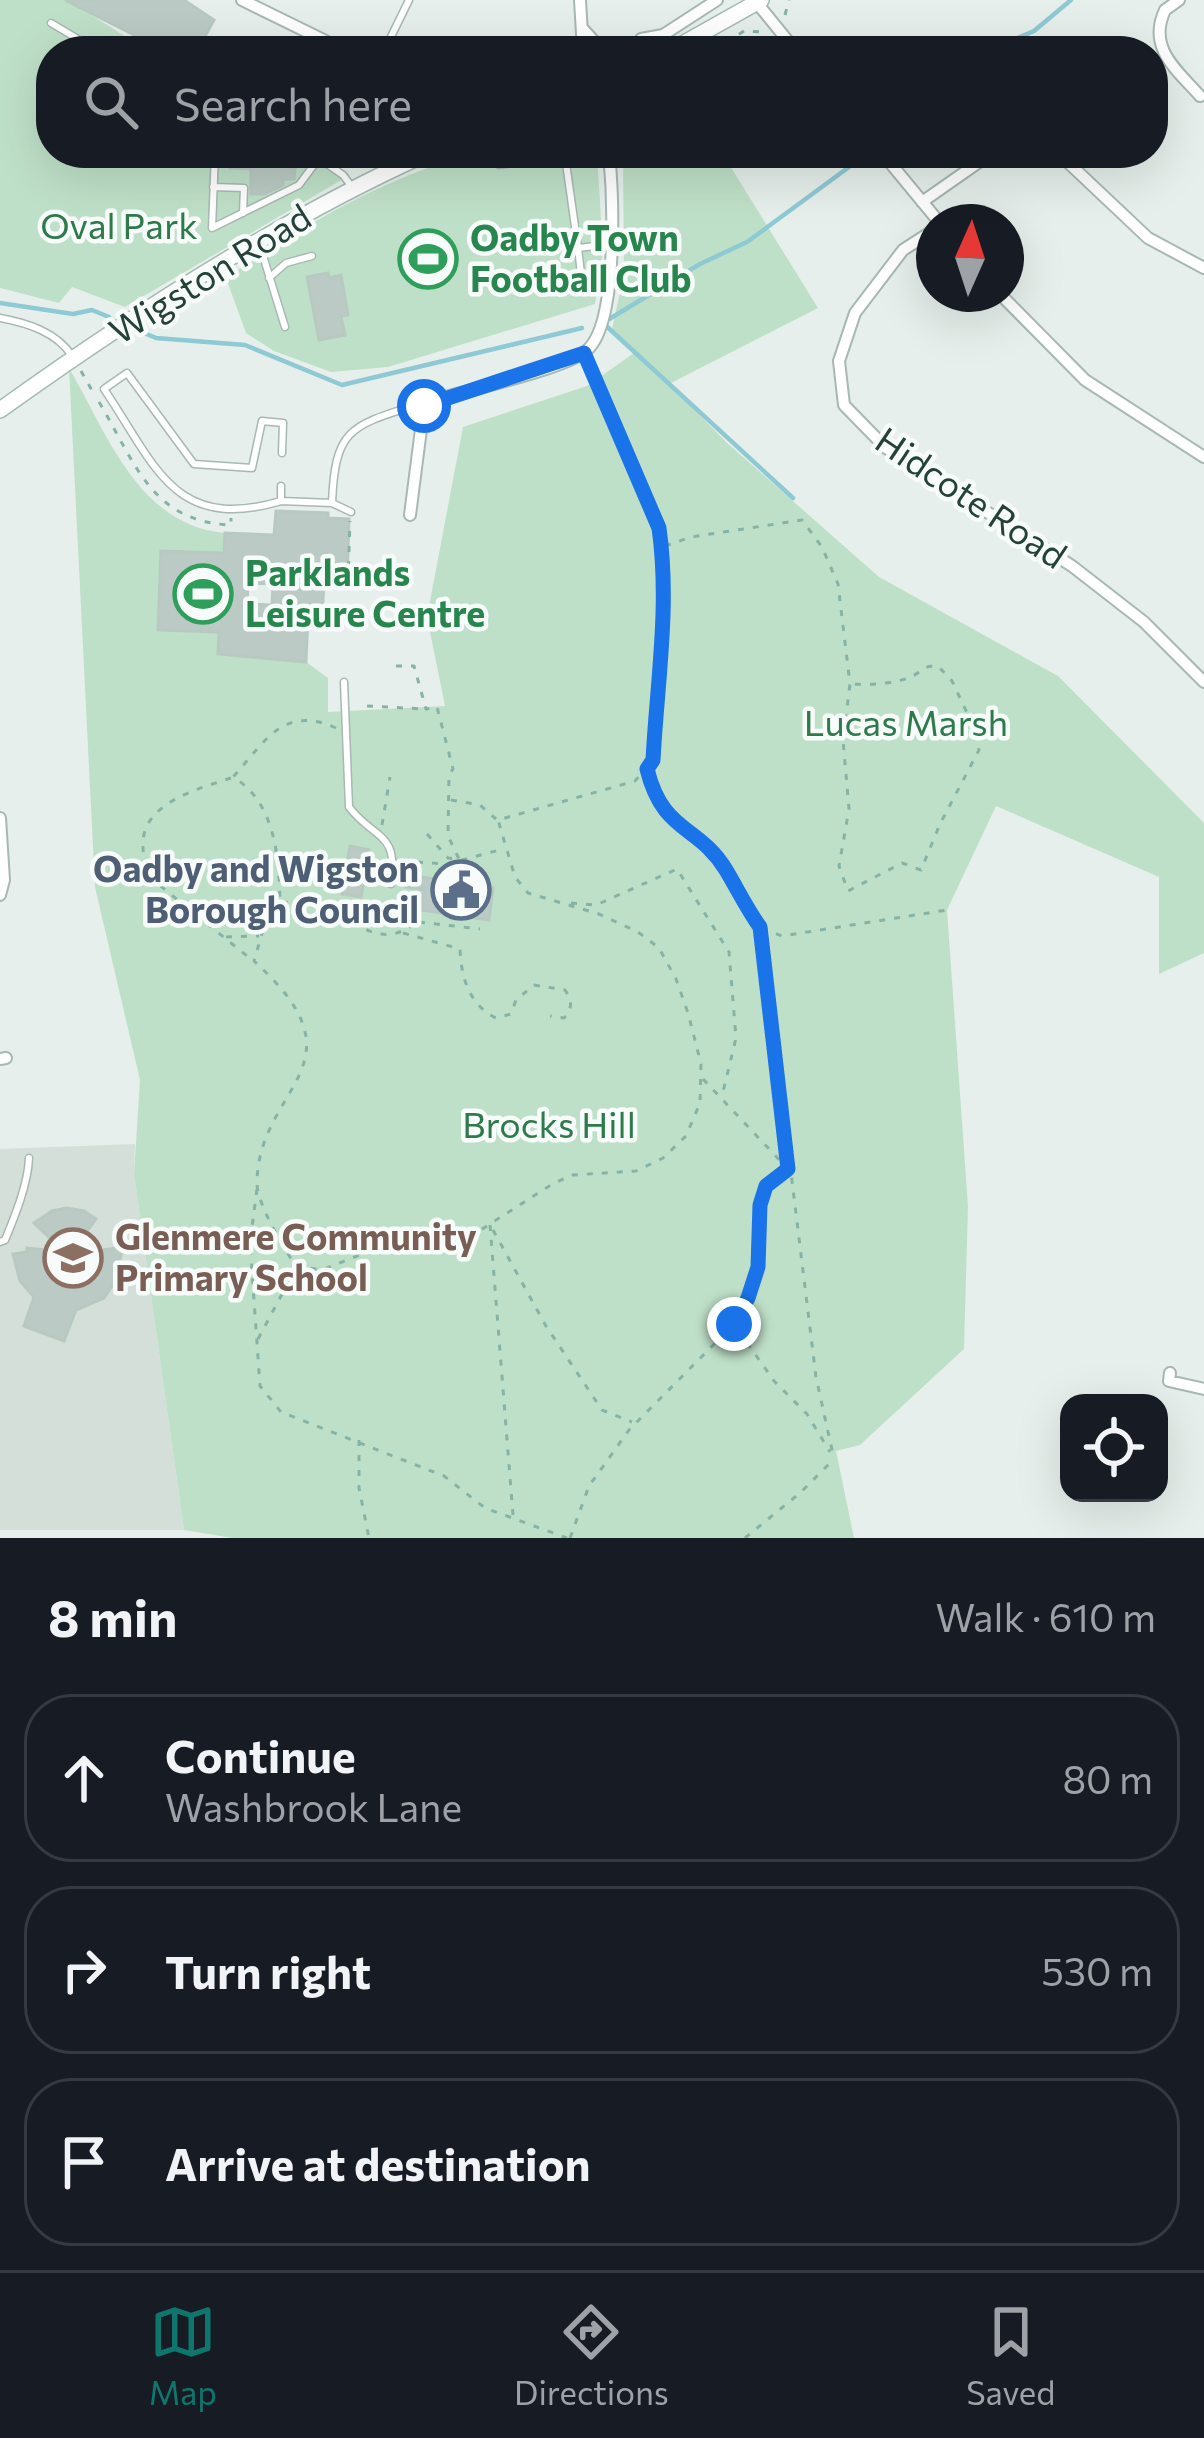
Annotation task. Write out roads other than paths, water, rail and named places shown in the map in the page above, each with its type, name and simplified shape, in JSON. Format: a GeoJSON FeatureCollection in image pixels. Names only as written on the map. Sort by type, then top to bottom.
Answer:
{"type":"FeatureCollection","features":[{"type":"Feature","properties":{"kind":"main road"},"geometry":{"type":"LineString","coordinates":[[697,36],[759,1]]}},
{"type":"Feature","properties":{"kind":"main road","name":"Wigston Road"},"geometry":{"type":"LineString","coordinates":[[0,410],[259,243],[352,187],[394,168]]}},
{"type":"Feature","properties":{"kind":"street"},"geometry":{"type":"LineString","coordinates":[[242,0],[315,36]]}},
{"type":"Feature","properties":{"kind":"street"},"geometry":{"type":"LineString","coordinates":[[580,0],[581,36]]}},
{"type":"Feature","properties":{"kind":"street"},"geometry":{"type":"LineString","coordinates":[[657,36],[717,0]]}},
{"type":"Feature","properties":{"kind":"street"},"geometry":{"type":"LineString","coordinates":[[1159,36],[1165,10],[1179,0]]}},
{"type":"Feature","properties":{"kind":"street"},"geometry":{"type":"LineString","coordinates":[[759,1],[784,36]]}},
{"type":"Feature","properties":{"kind":"street"},"geometry":{"type":"LineString","coordinates":[[580,27],[589,36]]}},
{"type":"Feature","properties":{"kind":"street"},"geometry":{"type":"LineString","coordinates":[[1168,61],[1200,96]]}},
{"type":"Feature","properties":{"kind":"street"},"geometry":{"type":"LineString","coordinates":[[410,515],[424,406],[584,353],[594,343],[612,244],[609,168]]}},
{"type":"Feature","properties":{"kind":"street"},"geometry":{"type":"LineString","coordinates":[[894,168],[922,202],[971,168]]}},
{"type":"Feature","properties":{"kind":"street"},"geometry":{"type":"LineString","coordinates":[[1074,168],[1148,238],[1204,268]]}},
{"type":"Feature","properties":{"kind":"street","name":"Hidcote Road"},"geometry":{"type":"LineString","coordinates":[[916,242],[903,250],[855,313],[839,361],[844,405],[886,448],[1072,566],[1144,622],[1204,682]]}},
{"type":"Feature","properties":{"kind":"street"},"geometry":{"type":"LineString","coordinates":[[1018,312],[1085,380],[1200,455],[1204,439]]}},
{"type":"Feature","properties":{"kind":"street"},"geometry":{"type":"LineString","coordinates":[[0,818],[4,880],[0,895]]}},
{"type":"Feature","properties":{"kind":"street"},"geometry":{"type":"LineString","coordinates":[[1168,1381],[1204,1389]]}},
{"type":"Feature","properties":{"kind":"lane"},"geometry":{"type":"LineString","coordinates":[[391,36],[409,0]]}},
{"type":"Feature","properties":{"kind":"lane"},"geometry":{"type":"LineString","coordinates":[[51,23],[73,36]]}},
{"type":"Feature","properties":{"kind":"lane"},"geometry":{"type":"LineString","coordinates":[[214,168],[212,228],[299,185],[308,168]]}},
{"type":"Feature","properties":{"kind":"lane"},"geometry":{"type":"LineString","coordinates":[[333,168],[352,187]]}},
{"type":"Feature","properties":{"kind":"lane"},"geometry":{"type":"LineString","coordinates":[[568,168],[583,291]]}},
{"type":"Feature","properties":{"kind":"lane"},"geometry":{"type":"LineString","coordinates":[[213,187],[244,188],[243,213]]}},
{"type":"Feature","properties":{"kind":"lane"},"geometry":{"type":"LineString","coordinates":[[259,243],[285,328]]}},
{"type":"Feature","properties":{"kind":"lane"},"geometry":{"type":"LineString","coordinates":[[578,248],[612,244]]}},
{"type":"Feature","properties":{"kind":"lane"},"geometry":{"type":"LineString","coordinates":[[269,278],[286,263],[312,256]]}},
{"type":"Feature","properties":{"kind":"lane"},"geometry":{"type":"LineString","coordinates":[[0,318],[37,327],[65,345],[74,359]]}},
{"type":"Feature","properties":{"kind":"lane"},"geometry":{"type":"LineString","coordinates":[[281,453],[283,423],[262,421],[252,468],[194,464],[127,374],[104,388],[176,494],[200,506],[256,509],[281,501],[332,503],[351,512]]}},
{"type":"Feature","properties":{"kind":"lane"},"geometry":{"type":"LineString","coordinates":[[332,503],[338,451],[352,428],[424,406]]}},
{"type":"Feature","properties":{"kind":"lane"},"geometry":{"type":"LineString","coordinates":[[281,486],[281,501]]}},
{"type":"Feature","properties":{"kind":"lane"},"geometry":{"type":"LineString","coordinates":[[344,682],[349,807],[381,833],[395,860],[391,884]]}},
{"type":"Feature","properties":{"kind":"lane"},"geometry":{"type":"LineString","coordinates":[[0,1242],[5,1240],[26,1187],[29,1158]]}},
{"type":"Feature","properties":{"kind":"waterway"},"geometry":{"type":"LineString","coordinates":[[1022,36],[1071,0]]}},
{"type":"Feature","properties":{"kind":"waterway"},"geometry":{"type":"LineString","coordinates":[[606,321],[700,264],[747,242],[848,168]]}},
{"type":"Feature","properties":{"kind":"waterway"},"geometry":{"type":"LineString","coordinates":[[0,303],[73,314],[92,310],[109,317]]}},
{"type":"Feature","properties":{"kind":"waterway"},"geometry":{"type":"LineString","coordinates":[[603,323],[793,498]]}},
{"type":"Feature","properties":{"kind":"waterway"},"geometry":{"type":"LineString","coordinates":[[137,330],[156,338],[245,345],[342,385],[582,328]]}},
{"type":"Feature","properties":{"kind":"place","name":"Oadby Town Football Club"},"geometry":{"type":"Point","coordinates":[428,259]}},
{"type":"Feature","properties":{"kind":"place","name":"Parklands Leisure Centre"},"geometry":{"type":"Point","coordinates":[203,594]}},
{"type":"Feature","properties":{"kind":"place","name":"Oadby and Wigston Borough Council"},"geometry":{"type":"Point","coordinates":[461,890]}},
{"type":"Feature","properties":{"kind":"place","name":"Glenmere Community Primary School"},"geometry":{"type":"Point","coordinates":[73,1258]}},
{"type":"Feature","properties":{"kind":"park label","name":"Oval Park"},"geometry":{"type":"Point","coordinates":[119,226]}},
{"type":"Feature","properties":{"kind":"park label","name":"Lucas Marsh"},"geometry":{"type":"Point","coordinates":[906,723]}},
{"type":"Feature","properties":{"kind":"park label","name":"Brocks Hill"},"geometry":{"type":"Point","coordinates":[549,1125]}}]}
